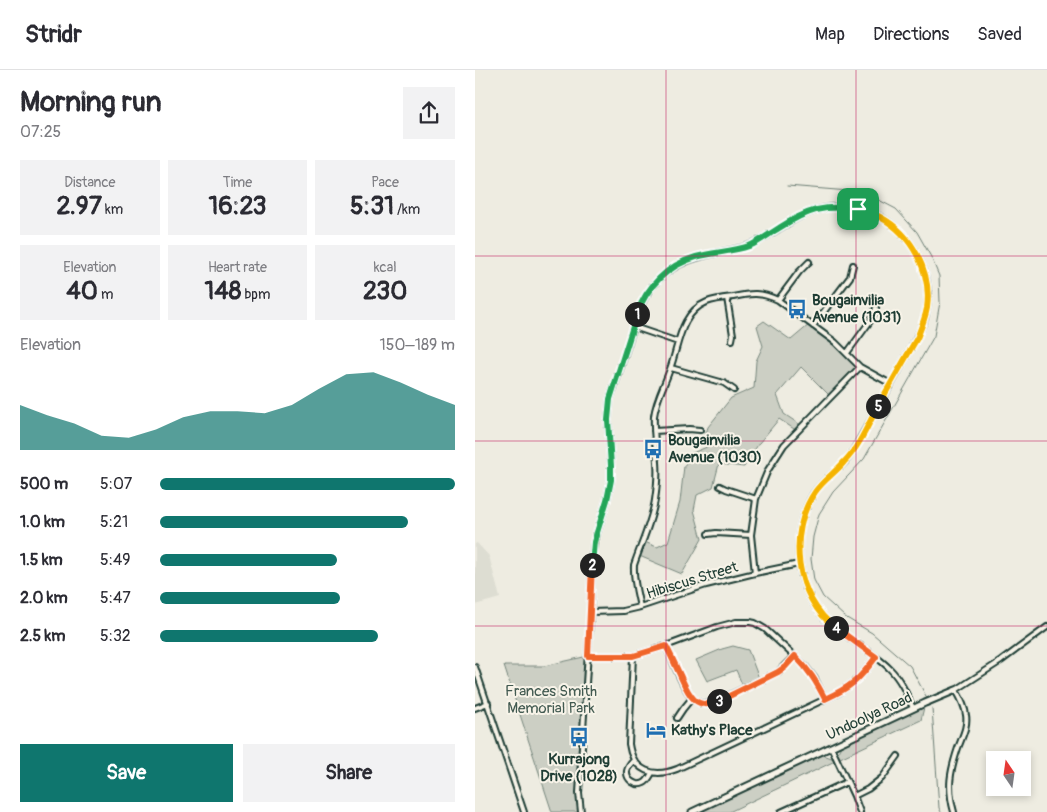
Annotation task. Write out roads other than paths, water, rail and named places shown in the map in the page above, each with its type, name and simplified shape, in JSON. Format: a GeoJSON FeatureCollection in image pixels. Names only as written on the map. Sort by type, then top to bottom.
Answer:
{"type":"FeatureCollection","features":[{"type":"Feature","properties":{"kind":"main road","name":"Undoolya Road"},"geometry":{"type":"LineString","coordinates":[[692,812],[913,708],[956,690]]}},
{"type":"Feature","properties":{"kind":"street"},"geometry":{"type":"LineString","coordinates":[[581,812],[579,793],[591,612],[592,558],[611,480],[609,404],[638,311],[648,292],[658,280],[675,266],[695,257],[748,246],[799,216],[812,211],[835,207],[858,209],[881,217],[899,230],[906,238],[915,252],[925,278],[927,299],[925,316],[917,338],[853,451],[815,492],[804,515],[799,538],[799,564],[806,587],[824,618],[832,626],[876,657],[896,676],[913,708]]}},
{"type":"Feature","properties":{"kind":"street"},"geometry":{"type":"LineString","coordinates":[[778,300],[809,262]]}},
{"type":"Feature","properties":{"kind":"street"},"geometry":{"type":"LineString","coordinates":[[813,326],[850,277],[853,265]]}},
{"type":"Feature","properties":{"kind":"street"},"geometry":{"type":"LineString","coordinates":[[640,607],[633,572],[655,501],[658,464],[654,416],[678,342],[688,318],[698,307],[711,301],[749,294],[768,295],[778,300],[835,342],[860,367],[891,384]]}},
{"type":"Feature","properties":{"kind":"street"},"geometry":{"type":"LineString","coordinates":[[727,298],[733,335],[732,340]]}},
{"type":"Feature","properties":{"kind":"street"},"geometry":{"type":"LineString","coordinates":[[847,353],[871,320],[876,308]]}},
{"type":"Feature","properties":{"kind":"street"},"geometry":{"type":"LineString","coordinates":[[634,328],[678,342]]}},
{"type":"Feature","properties":{"kind":"street"},"geometry":{"type":"LineString","coordinates":[[755,573],[751,535],[756,499],[768,470],[784,445],[860,367]]}},
{"type":"Feature","properties":{"kind":"street"},"geometry":{"type":"LineString","coordinates":[[671,368],[724,383],[734,390]]}},
{"type":"Feature","properties":{"kind":"street"},"geometry":{"type":"LineString","coordinates":[[654,431],[700,430]]}},
{"type":"Feature","properties":{"kind":"street"},"geometry":{"type":"LineString","coordinates":[[720,486],[756,499]]}},
{"type":"Feature","properties":{"kind":"street"},"geometry":{"type":"LineString","coordinates":[[708,534],[751,535]]}},
{"type":"Feature","properties":{"kind":"street","name":"Hibiscus Street"},"geometry":{"type":"LineString","coordinates":[[591,612],[623,611],[707,585],[799,564]]}},
{"type":"Feature","properties":{"kind":"street"},"geometry":{"type":"LineString","coordinates":[[588,656],[633,656],[717,627],[736,622],[750,622],[765,629],[805,666],[815,678],[825,699]]}},
{"type":"Feature","properties":{"kind":"street","name":"Undoolya Road"},"geometry":{"type":"LineString","coordinates":[[956,690],[1001,662],[1047,627]]}},
{"type":"Feature","properties":{"kind":"street"},"geometry":{"type":"LineString","coordinates":[[666,646],[687,690],[692,698],[701,704],[715,702],[778,672],[795,656]]}},
{"type":"Feature","properties":{"kind":"street"},"geometry":{"type":"LineString","coordinates":[[633,656],[629,744],[634,760],[639,766],[652,773],[665,772],[677,768],[847,688],[863,674],[876,657]]}},
{"type":"Feature","properties":{"kind":"street"},"geometry":{"type":"LineString","coordinates":[[475,667],[524,812]]}},
{"type":"Feature","properties":{"kind":"street"},"geometry":{"type":"LineString","coordinates":[[954,812],[950,793],[950,775],[964,732],[967,716],[956,690]]}},
{"type":"Feature","properties":{"kind":"street"},"geometry":{"type":"LineString","coordinates":[[677,718],[692,698]]}},
{"type":"Feature","properties":{"kind":"street"},"geometry":{"type":"LineString","coordinates":[[475,708],[488,703]]}},
{"type":"Feature","properties":{"kind":"street"},"geometry":{"type":"LineString","coordinates":[[831,747],[860,812]]}},
{"type":"Feature","properties":{"kind":"street"},"geometry":{"type":"LineString","coordinates":[[854,796],[868,789],[882,778],[898,756]]}},
{"type":"Feature","properties":{"kind":"street"},"geometry":{"type":"LineString","coordinates":[[634,760],[629,765],[627,774],[634,783],[645,783],[652,773]]}},
{"type":"Feature","properties":{"kind":"street"},"geometry":{"type":"LineString","coordinates":[[781,812],[847,782]]}},
{"type":"Feature","properties":{"kind":"waterway"},"geometry":{"type":"LineString","coordinates":[[787,186],[849,191],[873,197],[896,209],[917,232],[939,276],[940,302],[934,336],[864,459],[833,492],[819,514],[813,537],[811,559],[814,580],[823,597],[845,617],[872,633],[910,666],[927,698]]}},
{"type":"Feature","properties":{"kind":"waterway"},"geometry":{"type":"LineString","coordinates":[[932,708],[939,808],[941,812]]}},
{"type":"Feature","properties":{"kind":"place","name":"Bougainvilia Avenue (1031)"},"geometry":{"type":"Point","coordinates":[797,309]}},
{"type":"Feature","properties":{"kind":"place","name":"Bougainvilia Avenue (1030)"},"geometry":{"type":"Point","coordinates":[653,449]}},
{"type":"Feature","properties":{"kind":"place","name":"Kathy's Place"},"geometry":{"type":"Point","coordinates":[656,730]}},
{"type":"Feature","properties":{"kind":"place","name":"Kurrajong Drive (1028)"},"geometry":{"type":"Point","coordinates":[579,737]}},
{"type":"Feature","properties":{"kind":"park label","name":"Frances Smith Memorial Park"},"geometry":{"type":"Point","coordinates":[551,700]}}]}
